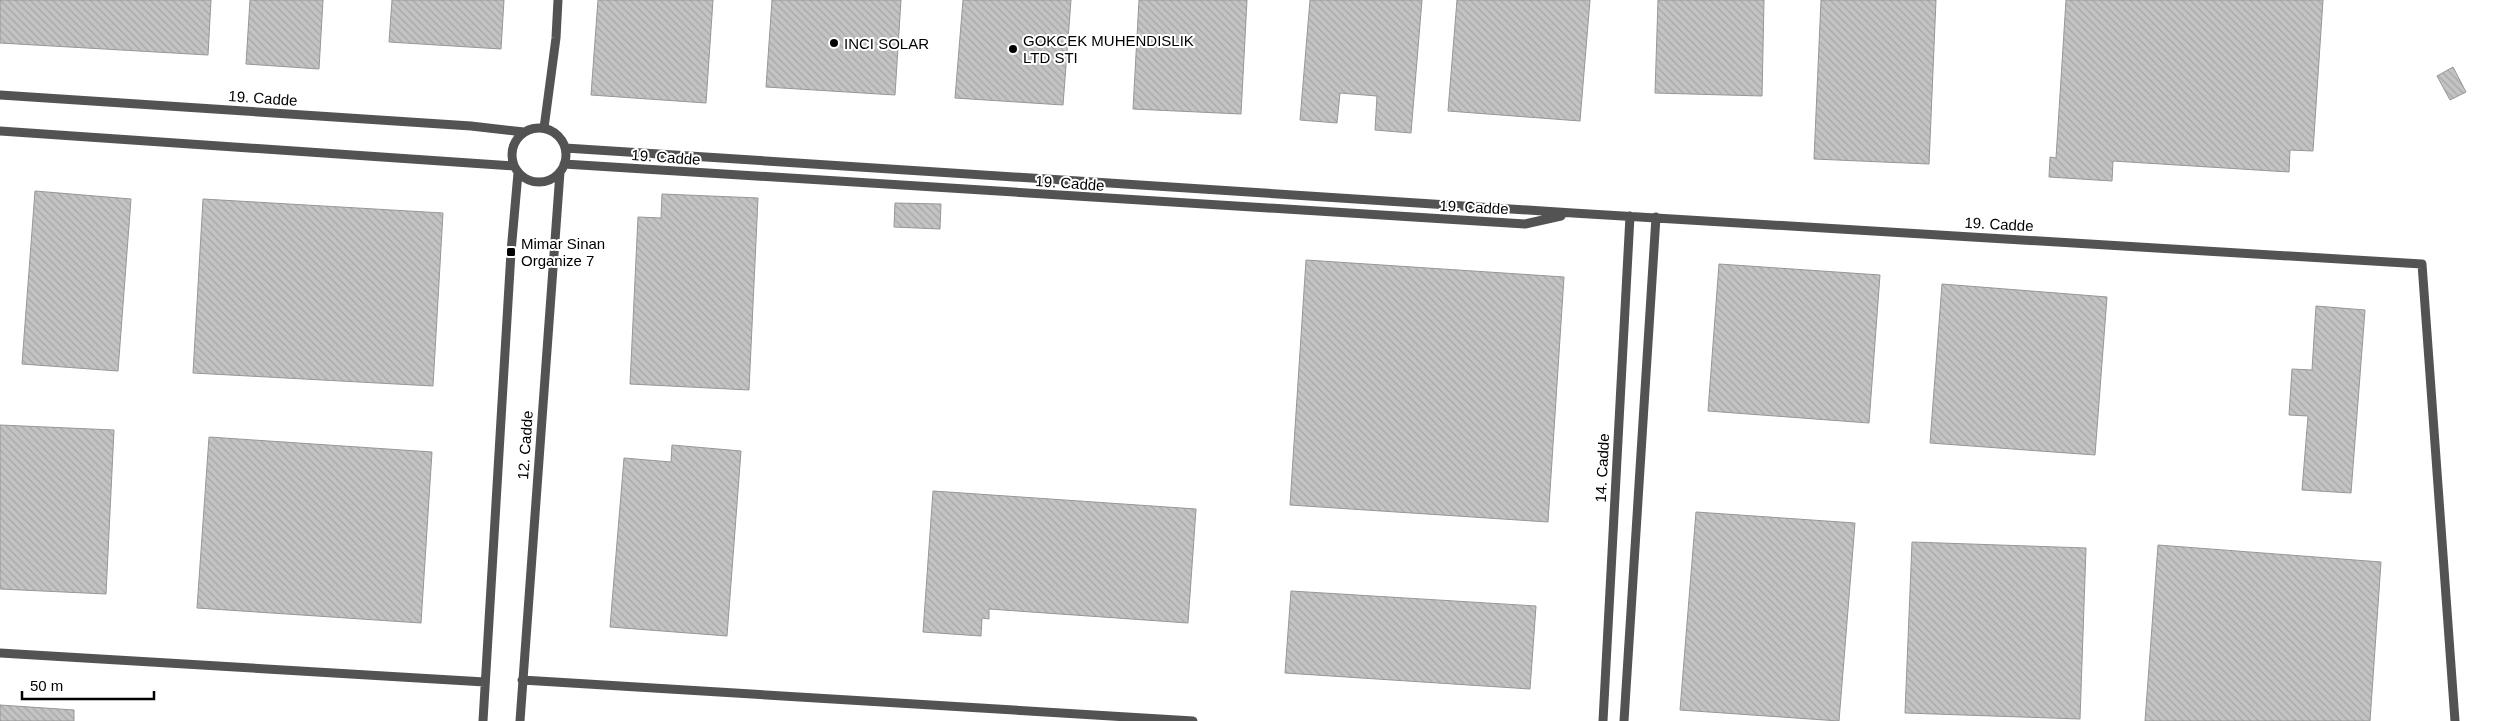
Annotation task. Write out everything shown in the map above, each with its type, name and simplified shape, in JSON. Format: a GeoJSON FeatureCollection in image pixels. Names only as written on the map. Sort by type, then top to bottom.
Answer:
{"type":"FeatureCollection","features":[{"type":"Feature","properties":{"kind":"lane"},"geometry":{"type":"LineString","coordinates":[[544,128],[556,38],[558,0]]}},
{"type":"Feature","properties":{"kind":"lane","name":"19. Cadde"},"geometry":{"type":"LineString","coordinates":[[0,95],[471,126],[524,132]]}},
{"type":"Feature","properties":{"kind":"lane"},"geometry":{"type":"LineString","coordinates":[[0,131],[516,169],[531,181],[539,182],[554,177],[562,168],[565,148],[557,135],[544,128],[530,129],[524,132],[514,144],[512,151],[516,169]]}},
{"type":"Feature","properties":{"kind":"lane","name":"19. Cadde"},"geometry":{"type":"LineString","coordinates":[[565,148],[1573,213],[2422,264],[2455,721]]}},
{"type":"Feature","properties":{"kind":"lane","name":"19. Cadde"},"geometry":{"type":"LineString","coordinates":[[562,168],[1525,224],[1573,213]]}},
{"type":"Feature","properties":{"kind":"lane","name":"12. Cadde"},"geometry":{"type":"LineString","coordinates":[[520,721],[562,168]]}},
{"type":"Feature","properties":{"kind":"lane","name":"12. Cadde"},"geometry":{"type":"LineString","coordinates":[[483,721],[516,169]]}},
{"type":"Feature","properties":{"kind":"lane","name":"14. Cadde"},"geometry":{"type":"LineString","coordinates":[[1603,721],[1630,216]]}},
{"type":"Feature","properties":{"kind":"lane"},"geometry":{"type":"LineString","coordinates":[[1624,721],[1656,217]]}},
{"type":"Feature","properties":{"kind":"lane"},"geometry":{"type":"LineString","coordinates":[[0,653],[485,682]]}},
{"type":"Feature","properties":{"kind":"lane"},"geometry":{"type":"LineString","coordinates":[[522,680],[1193,721]]}},
{"type":"Feature","properties":{"kind":"building"},"geometry":{"type":"Polygon","coordinates":[[[0,0],[211,0],[208,55],[0,43],[0,0]]]}},
{"type":"Feature","properties":{"kind":"building"},"geometry":{"type":"Polygon","coordinates":[[[250,0],[323,0],[319,69],[246,64],[250,0]]]}},
{"type":"Feature","properties":{"kind":"building"},"geometry":{"type":"Polygon","coordinates":[[[392,0],[504,0],[501,49],[389,42],[392,0]]]}},
{"type":"Feature","properties":{"kind":"building"},"geometry":{"type":"Polygon","coordinates":[[[598,0],[713,0],[706,103],[591,95],[598,0]]]}},
{"type":"Feature","properties":{"kind":"building","name":"INCI SOLAR"},"geometry":{"type":"Polygon","coordinates":[[[772,0],[901,0],[895,95],[766,87],[772,0]]]}},
{"type":"Feature","properties":{"kind":"building","name":"GOKCEK MUHENDISLIK LTD STI"},"geometry":{"type":"Polygon","coordinates":[[[963,0],[1071,0],[1063,105],[955,98],[963,0]]]}},
{"type":"Feature","properties":{"kind":"building"},"geometry":{"type":"Polygon","coordinates":[[[1139,0],[1247,0],[1241,114],[1133,109],[1139,0]]]}},
{"type":"Feature","properties":{"kind":"building"},"geometry":{"type":"Polygon","coordinates":[[[1310,0],[1422,0],[1411,133],[1375,130],[1377,96],[1340,93],[1337,123],[1300,120],[1310,0]]]}},
{"type":"Feature","properties":{"kind":"building"},"geometry":{"type":"Polygon","coordinates":[[[1457,0],[1590,0],[1580,121],[1448,111],[1457,0]]]}},
{"type":"Feature","properties":{"kind":"building"},"geometry":{"type":"Polygon","coordinates":[[[1658,0],[1764,0],[1762,96],[1655,93],[1658,0]]]}},
{"type":"Feature","properties":{"kind":"building"},"geometry":{"type":"Polygon","coordinates":[[[1821,0],[1936,0],[1929,164],[1814,159],[1821,0]]]}},
{"type":"Feature","properties":{"kind":"building"},"geometry":{"type":"Polygon","coordinates":[[[2066,0],[2323,0],[2313,151],[2290,150],[2289,172],[2113,161],[2112,181],[2049,177],[2050,157],[2056,158],[2066,0]]]}},
{"type":"Feature","properties":{"kind":"building"},"geometry":{"type":"Polygon","coordinates":[[[2453,67],[2466,92],[2450,100],[2437,76],[2453,67]]]}},
{"type":"Feature","properties":{"kind":"building"},"geometry":{"type":"Polygon","coordinates":[[[35,191],[131,199],[118,371],[22,364],[35,191]]]}},
{"type":"Feature","properties":{"kind":"building"},"geometry":{"type":"Polygon","coordinates":[[[662,194],[758,198],[749,390],[630,384],[638,217],[661,218],[662,194]]]}},
{"type":"Feature","properties":{"kind":"building"},"geometry":{"type":"Polygon","coordinates":[[[203,199],[443,213],[433,386],[193,373],[203,199]]]}},
{"type":"Feature","properties":{"kind":"building"},"geometry":{"type":"Polygon","coordinates":[[[895,203],[941,204],[940,229],[894,227],[895,203]]]}},
{"type":"Feature","properties":{"kind":"building"},"geometry":{"type":"Polygon","coordinates":[[[1306,260],[1564,277],[1548,522],[1290,505],[1306,260]]]}},
{"type":"Feature","properties":{"kind":"building"},"geometry":{"type":"Polygon","coordinates":[[[1719,264],[1880,275],[1869,423],[1708,411],[1719,264]]]}},
{"type":"Feature","properties":{"kind":"building"},"geometry":{"type":"Polygon","coordinates":[[[1942,284],[2107,297],[2095,455],[1930,443],[1942,284]]]}},
{"type":"Feature","properties":{"kind":"building"},"geometry":{"type":"Polygon","coordinates":[[[2316,306],[2365,310],[2351,493],[2302,490],[2308,416],[2289,415],[2292,369],[2312,370],[2316,306]]]}},
{"type":"Feature","properties":{"kind":"building"},"geometry":{"type":"Polygon","coordinates":[[[0,425],[114,430],[106,594],[0,589],[0,425]]]}},
{"type":"Feature","properties":{"kind":"building"},"geometry":{"type":"Polygon","coordinates":[[[209,437],[432,452],[421,623],[197,608],[209,437]]]}},
{"type":"Feature","properties":{"kind":"building"},"geometry":{"type":"Polygon","coordinates":[[[672,445],[741,451],[727,636],[610,627],[624,458],[671,462],[672,445]]]}},
{"type":"Feature","properties":{"kind":"building"},"geometry":{"type":"Polygon","coordinates":[[[933,491],[1196,509],[1188,623],[989,609],[989,619],[982,618],[981,636],[923,632],[933,491]]]}},
{"type":"Feature","properties":{"kind":"building"},"geometry":{"type":"Polygon","coordinates":[[[1696,512],[1855,523],[1839,721],[1680,710],[1696,512]]]}},
{"type":"Feature","properties":{"kind":"building"},"geometry":{"type":"Polygon","coordinates":[[[1912,542],[2086,548],[2080,719],[1905,713],[1912,542]]]}},
{"type":"Feature","properties":{"kind":"building"},"geometry":{"type":"Polygon","coordinates":[[[2158,545],[2381,562],[2370,721],[2145,721],[2158,545]]]}},
{"type":"Feature","properties":{"kind":"building"},"geometry":{"type":"Polygon","coordinates":[[[1291,591],[1536,606],[1530,689],[1285,673],[1291,591]]]}},
{"type":"Feature","properties":{"kind":"building"},"geometry":{"type":"Polygon","coordinates":[[[0,705],[74,710],[74,721],[0,721],[0,705]]]}},
{"type":"Feature","properties":{"kind":"place","name":"INCI SOLAR"},"geometry":{"type":"Point","coordinates":[834,43]}},
{"type":"Feature","properties":{"kind":"place","name":"GOKCEK MUHENDISLIK LTD STI"},"geometry":{"type":"Point","coordinates":[1013,49]}},
{"type":"Feature","properties":{"kind":"place","name":"Mimar Sinan Organize 7"},"geometry":{"type":"Point","coordinates":[511,252]}}]}
